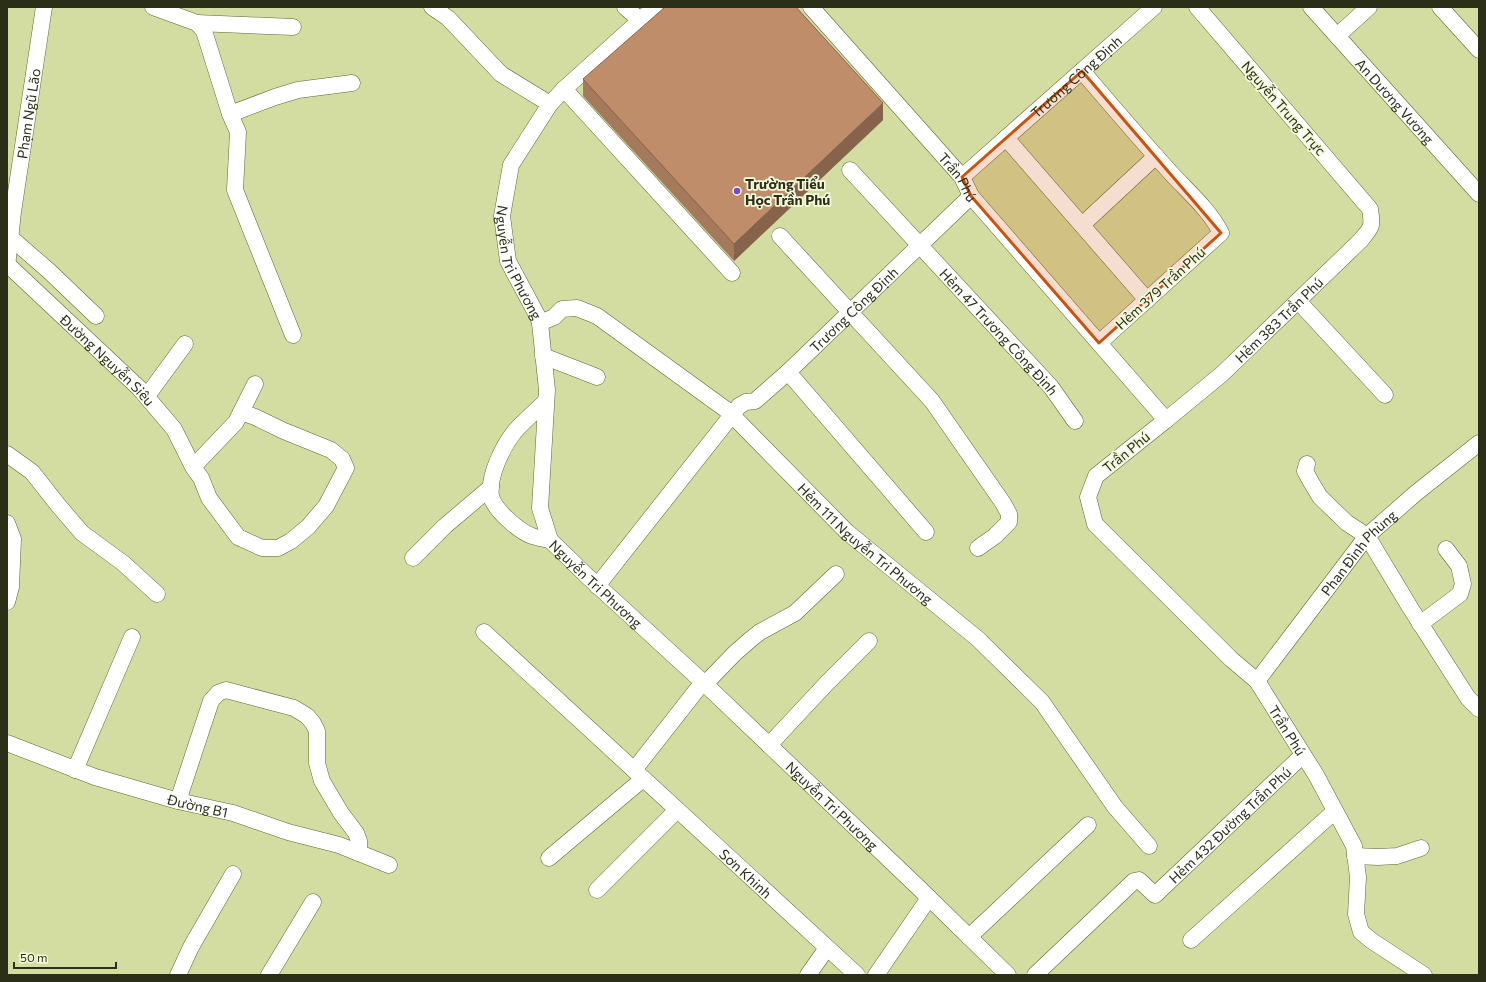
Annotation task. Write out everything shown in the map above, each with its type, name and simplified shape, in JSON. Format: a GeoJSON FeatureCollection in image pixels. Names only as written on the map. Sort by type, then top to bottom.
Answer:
{"type":"FeatureCollection","features":[{"type":"Feature","properties":{"kind":"street","name":"Phạm Ngũ Lão"},"geometry":{"type":"LineString","coordinates":[[7,265],[11,238],[10,210],[44,7]]}},
{"type":"Feature","properties":{"kind":"street"},"geometry":{"type":"LineString","coordinates":[[154,7],[196,23],[293,27]]}},
{"type":"Feature","properties":{"kind":"street"},"geometry":{"type":"LineString","coordinates":[[432,7],[448,18],[501,74],[550,104]]}},
{"type":"Feature","properties":{"kind":"street"},"geometry":{"type":"LineString","coordinates":[[625,7],[640,20]]}},
{"type":"Feature","properties":{"kind":"street","name":"Nguyễn Tri Phương"},"geometry":{"type":"LineString","coordinates":[[655,7],[564,89],[550,104],[511,165],[502,216],[508,260],[540,323],[547,390],[540,508],[550,540],[597,586],[704,683],[1008,975]]}},
{"type":"Feature","properties":{"kind":"street","name":"Trần Phú"},"geometry":{"type":"LineString","coordinates":[[811,7],[962,177],[971,196],[1166,420],[1096,476],[1088,497],[1095,524],[1231,659],[1257,681],[1316,775],[1354,846],[1358,877],[1356,914],[1361,932],[1372,941],[1424,975]]}},
{"type":"Feature","properties":{"kind":"street","name":"Trương Công Định"},"geometry":{"type":"LineString","coordinates":[[962,177],[1154,7]]}},
{"type":"Feature","properties":{"kind":"street","name":"Nguyễn Trung Trực"},"geometry":{"type":"LineString","coordinates":[[1197,7],[1370,209]]}},
{"type":"Feature","properties":{"kind":"street","name":"An Dương Vương"},"geometry":{"type":"LineString","coordinates":[[1311,7],[1479,194]]}},
{"type":"Feature","properties":{"kind":"street"},"geometry":{"type":"LineString","coordinates":[[1337,36],[1369,7]]}},
{"type":"Feature","properties":{"kind":"street"},"geometry":{"type":"LineString","coordinates":[[1440,7],[1479,50]]}},
{"type":"Feature","properties":{"kind":"street"},"geometry":{"type":"LineString","coordinates":[[196,23],[204,31],[230,114],[238,132],[235,190],[292,335]]}},
{"type":"Feature","properties":{"kind":"street"},"geometry":{"type":"LineString","coordinates":[[1082,71],[1156,156],[1082,225]]}},
{"type":"Feature","properties":{"kind":"street"},"geometry":{"type":"LineString","coordinates":[[230,114],[298,90],[352,83]]}},
{"type":"Feature","properties":{"kind":"street"},"geometry":{"type":"LineString","coordinates":[[564,89],[732,273]]}},
{"type":"Feature","properties":{"kind":"street"},"geometry":{"type":"LineString","coordinates":[[1006,138],[1147,300]]}},
{"type":"Feature","properties":{"kind":"street","name":"Hẻm 379 Trần Phú"},"geometry":{"type":"LineString","coordinates":[[1099,343],[1221,233],[1204,209],[1156,156]]}},
{"type":"Feature","properties":{"kind":"street","name":"Hẻm 47 Trương Công Định"},"geometry":{"type":"LineString","coordinates":[[850,170],[1051,387],[1075,421]]}},
{"type":"Feature","properties":{"kind":"street","name":"Trương Công Định"},"geometry":{"type":"LineString","coordinates":[[597,586],[739,406],[746,402],[755,401],[788,372],[971,196]]}},
{"type":"Feature","properties":{"kind":"street","name":"Hẻm 383 Trần Phú"},"geometry":{"type":"LineString","coordinates":[[1166,420],[1222,374],[1360,241],[1371,228],[1372,220],[1370,209]]}},
{"type":"Feature","properties":{"kind":"street"},"geometry":{"type":"LineString","coordinates":[[780,236],[932,402],[1003,503],[1008,514],[1009,522],[995,536],[978,548]]}},
{"type":"Feature","properties":{"kind":"street"},"geometry":{"type":"LineString","coordinates":[[11,238],[49,271],[96,316]]}},
{"type":"Feature","properties":{"kind":"street","name":"Đường Nguyễn Siêu"},"geometry":{"type":"LineString","coordinates":[[7,265],[147,396],[174,429],[193,467],[201,478],[209,498],[238,537],[262,548],[278,548],[291,541],[308,528],[326,506],[346,468],[342,459],[331,450],[241,412]]}},
{"type":"Feature","properties":{"kind":"street"},"geometry":{"type":"LineString","coordinates":[[1298,301],[1385,395]]}},
{"type":"Feature","properties":{"kind":"street","name":"Hẻm 111 Nguyễn Tri Phương"},"geometry":{"type":"LineString","coordinates":[[540,323],[554,318],[562,309],[577,308],[596,316],[728,411],[731,416],[847,532],[978,639],[1042,702],[1115,807],[1150,846]]}},
{"type":"Feature","properties":{"kind":"street"},"geometry":{"type":"LineString","coordinates":[[147,396],[185,344]]}},
{"type":"Feature","properties":{"kind":"street"},"geometry":{"type":"LineString","coordinates":[[544,356],[597,377]]}},
{"type":"Feature","properties":{"kind":"street"},"geometry":{"type":"LineString","coordinates":[[788,372],[926,532]]}},
{"type":"Feature","properties":{"kind":"street"},"geometry":{"type":"LineString","coordinates":[[193,467],[236,422],[255,384]]}},
{"type":"Feature","properties":{"kind":"street"},"geometry":{"type":"LineString","coordinates":[[546,401],[515,432],[502,452],[493,474],[491,498],[497,508],[508,520],[532,536],[550,540]]}},
{"type":"Feature","properties":{"kind":"street","name":"Phan Đình Phùng"},"geometry":{"type":"LineString","coordinates":[[1257,681],[1367,536],[1416,493],[1479,443]]}},
{"type":"Feature","properties":{"kind":"street"},"geometry":{"type":"LineString","coordinates":[[7,454],[32,472],[82,533],[123,563],[157,594]]}},
{"type":"Feature","properties":{"kind":"street"},"geometry":{"type":"LineString","coordinates":[[1307,464],[1305,471],[1320,497],[1347,523],[1367,536],[1420,624],[1468,698],[1479,709]]}},
{"type":"Feature","properties":{"kind":"street"},"geometry":{"type":"LineString","coordinates":[[413,558],[445,526],[491,487]]}},
{"type":"Feature","properties":{"kind":"street"},"geometry":{"type":"LineString","coordinates":[[7,524],[14,539],[7,602]]}},
{"type":"Feature","properties":{"kind":"street"},"geometry":{"type":"LineString","coordinates":[[1420,624],[1460,594],[1463,584],[1459,566],[1446,550]]}},
{"type":"Feature","properties":{"kind":"street"},"geometry":{"type":"LineString","coordinates":[[549,858],[639,775],[704,683],[734,653],[760,632],[795,613],[836,574]]}},
{"type":"Feature","properties":{"kind":"street","name":"Sơn Khinh"},"geometry":{"type":"LineString","coordinates":[[484,632],[828,948],[842,970],[857,975]]}},
{"type":"Feature","properties":{"kind":"street"},"geometry":{"type":"LineString","coordinates":[[75,770],[132,637]]}},
{"type":"Feature","properties":{"kind":"street"},"geometry":{"type":"LineString","coordinates":[[769,745],[869,641]]}},
{"type":"Feature","properties":{"kind":"street"},"geometry":{"type":"LineString","coordinates":[[178,801],[211,700],[218,692],[226,690],[275,702],[294,708],[307,716],[313,723],[317,731],[317,763],[322,781],[331,797],[356,833],[359,841],[359,853]]}},
{"type":"Feature","properties":{"kind":"street","name":"Đường B1"},"geometry":{"type":"LineString","coordinates":[[7,743],[75,770],[178,801],[233,813],[288,832],[339,845],[389,865]]}},
{"type":"Feature","properties":{"kind":"street","name":"Hẻm 432 Đường Trần Phú"},"geometry":{"type":"LineString","coordinates":[[1035,975],[1134,881],[1139,880],[1155,895],[1303,755]]}},
{"type":"Feature","properties":{"kind":"street"},"geometry":{"type":"LineString","coordinates":[[597,890],[677,810]]}},
{"type":"Feature","properties":{"kind":"street"},"geometry":{"type":"LineString","coordinates":[[1191,940],[1335,811]]}},
{"type":"Feature","properties":{"kind":"street"},"geometry":{"type":"LineString","coordinates":[[969,937],[1088,825]]}},
{"type":"Feature","properties":{"kind":"street"},"geometry":{"type":"LineString","coordinates":[[1355,856],[1398,856],[1421,848]]}},
{"type":"Feature","properties":{"kind":"street"},"geometry":{"type":"LineString","coordinates":[[178,975],[191,948],[233,874]]}},
{"type":"Feature","properties":{"kind":"street"},"geometry":{"type":"LineString","coordinates":[[876,975],[929,898]]}},
{"type":"Feature","properties":{"kind":"street"},"geometry":{"type":"LineString","coordinates":[[270,975],[313,902]]}},
{"type":"Feature","properties":{"kind":"street"},"geometry":{"type":"LineString","coordinates":[[808,975],[828,948]]}},
{"type":"Feature","properties":{"kind":"highlighted area"},"geometry":{"type":"Polygon","coordinates":[[[1082,71],[1221,233],[1099,343],[971,196],[962,177],[1082,71]]]}},
{"type":"Feature","properties":{"kind":"building","name":"Trường Tiểu Học Trần Phú"},"geometry":{"type":"Polygon","coordinates":[[[665,7],[796,7],[883,103],[734,244],[583,79],[665,7]]]}},
{"type":"Feature","properties":{"kind":"place","name":"Trường Tiểu Học Trần Phú"},"geometry":{"type":"Point","coordinates":[737,191]}}]}
